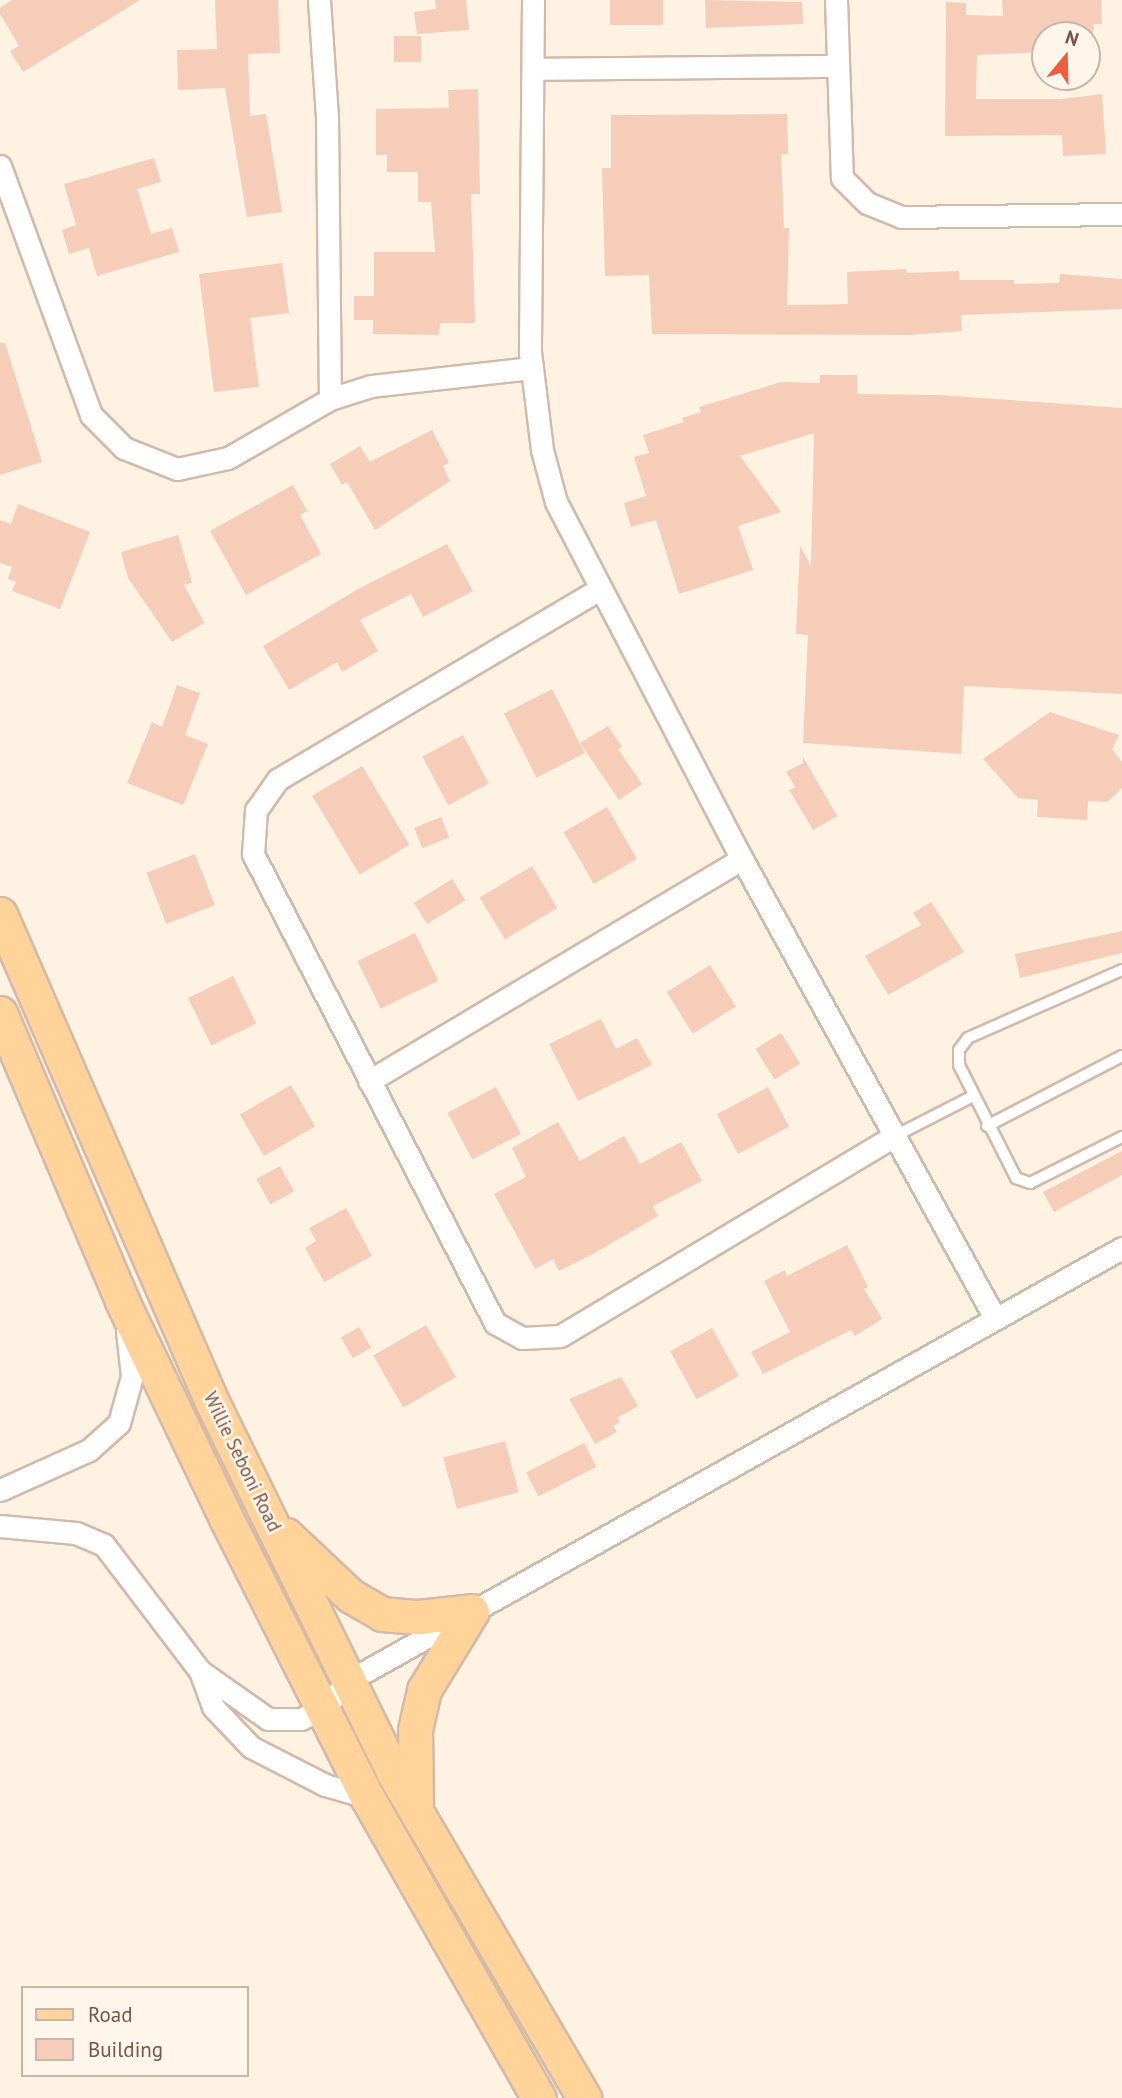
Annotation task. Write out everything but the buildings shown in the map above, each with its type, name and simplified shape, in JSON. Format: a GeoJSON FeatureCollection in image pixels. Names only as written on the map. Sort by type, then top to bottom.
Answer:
{"type":"FeatureCollection","features":[{"type":"Feature","properties":{"kind":"main road","name":"Willie Seboni Road"},"geometry":{"type":"LineString","coordinates":[[0,914],[212,1402],[269,1519],[416,1811],[520,1993],[584,2098]]}},
{"type":"Feature","properties":{"kind":"main road","name":"Willie Seboni Road"},"geometry":{"type":"LineString","coordinates":[[0,1013],[122,1301],[367,1797],[487,2012],[540,2098]]}},
{"type":"Feature","properties":{"kind":"main road"},"geometry":{"type":"LineString","coordinates":[[269,1519],[351,1596],[382,1615],[418,1617],[472,1611]]}},
{"type":"Feature","properties":{"kind":"main road"},"geometry":{"type":"LineString","coordinates":[[416,1811],[418,1711],[424,1690],[472,1611]]}},
{"type":"Feature","properties":{"kind":"street"},"geometry":{"type":"LineString","coordinates":[[319,0],[327,117],[330,399]]}},
{"type":"Feature","properties":{"kind":"street"},"geometry":{"type":"LineString","coordinates":[[533,0],[532,368],[542,450],[555,502],[598,590],[742,859],[995,1318]]}},
{"type":"Feature","properties":{"kind":"street"},"geometry":{"type":"LineString","coordinates":[[836,0],[836,66],[842,178],[867,203],[901,217],[1122,214]]}},
{"type":"Feature","properties":{"kind":"street"},"geometry":{"type":"LineString","coordinates":[[533,69],[836,66]]}},
{"type":"Feature","properties":{"kind":"street"},"geometry":{"type":"LineString","coordinates":[[0,166],[91,415],[124,448],[177,469],[228,458],[330,399],[371,386],[532,368]]}},
{"type":"Feature","properties":{"kind":"street"},"geometry":{"type":"LineString","coordinates":[[598,590],[278,779],[256,810],[253,854],[495,1323],[522,1338],[559,1336],[893,1137]]}},
{"type":"Feature","properties":{"kind":"street"},"geometry":{"type":"LineString","coordinates":[[369,1081],[742,859]]}},
{"type":"Feature","properties":{"kind":"street"},"geometry":{"type":"LineString","coordinates":[[200,1671],[268,1719],[301,1719],[323,1708],[350,1680],[1122,1248]]}},
{"type":"Feature","properties":{"kind":"street"},"geometry":{"type":"LineString","coordinates":[[0,1490],[89,1450],[119,1423],[132,1376],[122,1301]]}},
{"type":"Feature","properties":{"kind":"street"},"geometry":{"type":"LineString","coordinates":[[0,1526],[75,1533],[104,1545],[200,1671],[213,1707],[251,1747],[306,1777],[367,1797]]}},
{"type":"Feature","properties":{"kind":"lane"},"geometry":{"type":"LineString","coordinates":[[1122,970],[968,1038],[960,1050],[959,1065],[1008,1169],[1030,1183],[1122,1137]]}},
{"type":"Feature","properties":{"kind":"lane"},"geometry":{"type":"LineString","coordinates":[[987,1126],[1122,1056]]}},
{"type":"Feature","properties":{"kind":"lane"},"geometry":{"type":"LineString","coordinates":[[893,1137],[973,1096]]}}]}
